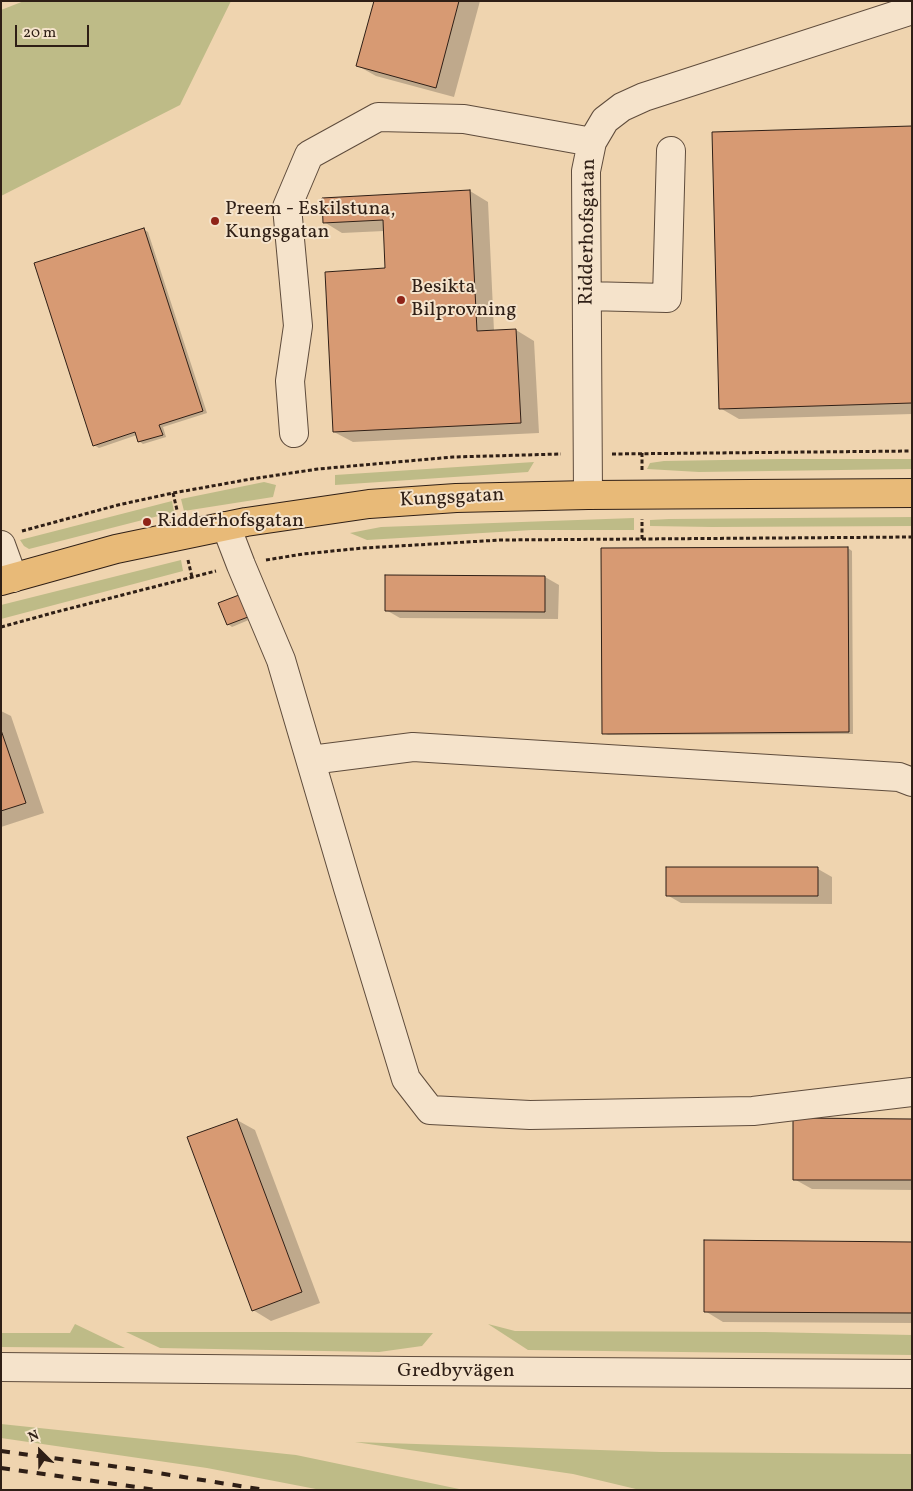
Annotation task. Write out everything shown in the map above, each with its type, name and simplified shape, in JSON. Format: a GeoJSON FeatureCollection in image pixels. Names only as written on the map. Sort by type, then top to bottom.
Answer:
{"type":"FeatureCollection","features":[{"type":"Feature","properties":{"kind":"main road","name":"Kungsgatan"},"geometry":{"type":"LineString","coordinates":[[7,580],[116,549],[226,526],[369,504],[456,498],[588,495],[912,493]]}},
{"type":"Feature","properties":{"kind":"street","name":"Ridderhofsgatan"},"geometry":{"type":"LineString","coordinates":[[588,495],[586,172],[592,142],[605,120],[622,107],[644,96],[912,10]]}},
{"type":"Feature","properties":{"kind":"street"},"geometry":{"type":"LineString","coordinates":[[294,433],[290,381],[298,326],[287,207],[309,156],[378,117],[464,118],[592,142]]}},
{"type":"Feature","properties":{"kind":"street"},"geometry":{"type":"LineString","coordinates":[[587,296],[668,298],[671,151]]}},
{"type":"Feature","properties":{"kind":"street"},"geometry":{"type":"LineString","coordinates":[[226,526],[281,660],[406,1079],[430,1110],[530,1115],[753,1111],[912,1092]]}},
{"type":"Feature","properties":{"kind":"street"},"geometry":{"type":"LineString","coordinates":[[7,580],[10,538]]}},
{"type":"Feature","properties":{"kind":"street"},"geometry":{"type":"LineString","coordinates":[[311,760],[413,748],[899,778],[912,782]]}},
{"type":"Feature","properties":{"kind":"street","name":"Gredbyvägen"},"geometry":{"type":"LineString","coordinates":[[1,1367],[408,1372],[912,1374]]}},
{"type":"Feature","properties":{"kind":"path"},"geometry":{"type":"LineString","coordinates":[[10,538],[118,505],[250,479],[318,469],[453,457],[588,454],[912,452]]}},
{"type":"Feature","properties":{"kind":"path"},"geometry":{"type":"LineString","coordinates":[[1,627],[240,564],[311,553],[501,540],[912,537]]}},
{"type":"Feature","properties":{"kind":"shaded area"},"geometry":{"type":"Polygon","coordinates":[[[24,1],[231,1],[180,105],[1,196],[1,10],[24,1]]]}},
{"type":"Feature","properties":{"kind":"shaded area"},"geometry":{"type":"Polygon","coordinates":[[[912,459],[912,469],[699,472],[647,469],[650,463],[664,461],[912,459]]]}},
{"type":"Feature","properties":{"kind":"shaded area"},"geometry":{"type":"Polygon","coordinates":[[[534,462],[528,472],[335,485],[335,475],[534,462]]]}},
{"type":"Feature","properties":{"kind":"shaded area"},"geometry":{"type":"Polygon","coordinates":[[[264,482],[276,485],[273,497],[184,511],[181,499],[264,482]]]}},
{"type":"Feature","properties":{"kind":"shaded area"},"geometry":{"type":"Polygon","coordinates":[[[172,501],[174,512],[29,549],[20,540],[172,501]]]}},
{"type":"Feature","properties":{"kind":"shaded area"},"geometry":{"type":"Polygon","coordinates":[[[912,517],[912,526],[650,526],[650,520],[669,519],[912,517]]]}},
{"type":"Feature","properties":{"kind":"shaded area"},"geometry":{"type":"Polygon","coordinates":[[[634,518],[634,530],[532,530],[367,540],[350,533],[381,527],[634,518]]]}},
{"type":"Feature","properties":{"kind":"shaded area"},"geometry":{"type":"Polygon","coordinates":[[[181,560],[183,571],[1,619],[1,605],[181,560]]]}},
{"type":"Feature","properties":{"kind":"shaded area"},"geometry":{"type":"Polygon","coordinates":[[[75,1324],[125,1348],[1,1347],[1,1333],[70,1333],[75,1324]]]}},
{"type":"Feature","properties":{"kind":"shaded area"},"geometry":{"type":"Polygon","coordinates":[[[488,1324],[515,1331],[764,1332],[912,1335],[912,1355],[528,1350],[488,1324]]]}},
{"type":"Feature","properties":{"kind":"shaded area"},"geometry":{"type":"Polygon","coordinates":[[[126,1332],[433,1333],[422,1346],[379,1352],[160,1348],[126,1332]]]}},
{"type":"Feature","properties":{"kind":"shaded area"},"geometry":{"type":"Polygon","coordinates":[[[1,1424],[296,1455],[464,1490],[321,1490],[207,1468],[1,1438],[1,1424]]]}},
{"type":"Feature","properties":{"kind":"shaded area"},"geometry":{"type":"Polygon","coordinates":[[[355,1442],[661,1452],[912,1454],[912,1490],[640,1490],[573,1474],[355,1442]]]}},
{"type":"Feature","properties":{"kind":"building"},"geometry":{"type":"Polygon","coordinates":[[[374,1],[459,1],[436,88],[356,66],[374,1]]]}},
{"type":"Feature","properties":{"kind":"building"},"geometry":{"type":"Polygon","coordinates":[[[912,126],[912,403],[719,409],[712,132],[912,126]]]}},
{"type":"Feature","properties":{"kind":"building","name":"Besikta Bilprovning"},"geometry":{"type":"Polygon","coordinates":[[[470,190],[477,331],[516,329],[521,423],[333,432],[325,272],[385,268],[383,220],[323,223],[322,198],[470,190]]]}},
{"type":"Feature","properties":{"kind":"building"},"geometry":{"type":"Polygon","coordinates":[[[144,228],[203,411],[159,425],[163,435],[138,442],[135,432],[93,446],[34,263],[144,228]]]}},
{"type":"Feature","properties":{"kind":"building"},"geometry":{"type":"Polygon","coordinates":[[[848,547],[849,732],[602,734],[601,548],[848,547]]]}},
{"type":"Feature","properties":{"kind":"building"},"geometry":{"type":"Polygon","coordinates":[[[385,575],[545,576],[545,612],[385,611],[385,575]]]}},
{"type":"Feature","properties":{"kind":"building"},"geometry":{"type":"Polygon","coordinates":[[[239,595],[248,617],[227,625],[218,603],[239,595]]]}},
{"type":"Feature","properties":{"kind":"building"},"geometry":{"type":"Polygon","coordinates":[[[1,730],[26,803],[1,811],[1,730]]]}},
{"type":"Feature","properties":{"kind":"building"},"geometry":{"type":"Polygon","coordinates":[[[666,867],[818,867],[818,896],[666,896],[666,867]]]}},
{"type":"Feature","properties":{"kind":"building"},"geometry":{"type":"Polygon","coordinates":[[[793,1118],[912,1119],[912,1180],[793,1180],[793,1118]]]}},
{"type":"Feature","properties":{"kind":"building"},"geometry":{"type":"Polygon","coordinates":[[[237,1119],[302,1292],[252,1311],[187,1137],[237,1119]]]}},
{"type":"Feature","properties":{"kind":"building"},"geometry":{"type":"Polygon","coordinates":[[[704,1240],[912,1242],[912,1313],[704,1312],[704,1240]]]}},
{"type":"Feature","properties":{"kind":"railway"},"geometry":{"type":"LineString","coordinates":[[1,1451],[265,1490]]}},
{"type":"Feature","properties":{"kind":"railway"},"geometry":{"type":"LineString","coordinates":[[1,1468],[157,1490]]}},
{"type":"Feature","properties":{"kind":"place","name":"Preem - Eskilstuna, Kungsgatan"},"geometry":{"type":"Point","coordinates":[215,221]}},
{"type":"Feature","properties":{"kind":"place","name":"Besikta Bilprovning"},"geometry":{"type":"Point","coordinates":[401,300]}},
{"type":"Feature","properties":{"kind":"place","name":"Ridderhofsgatan"},"geometry":{"type":"Point","coordinates":[147,522]}}]}
